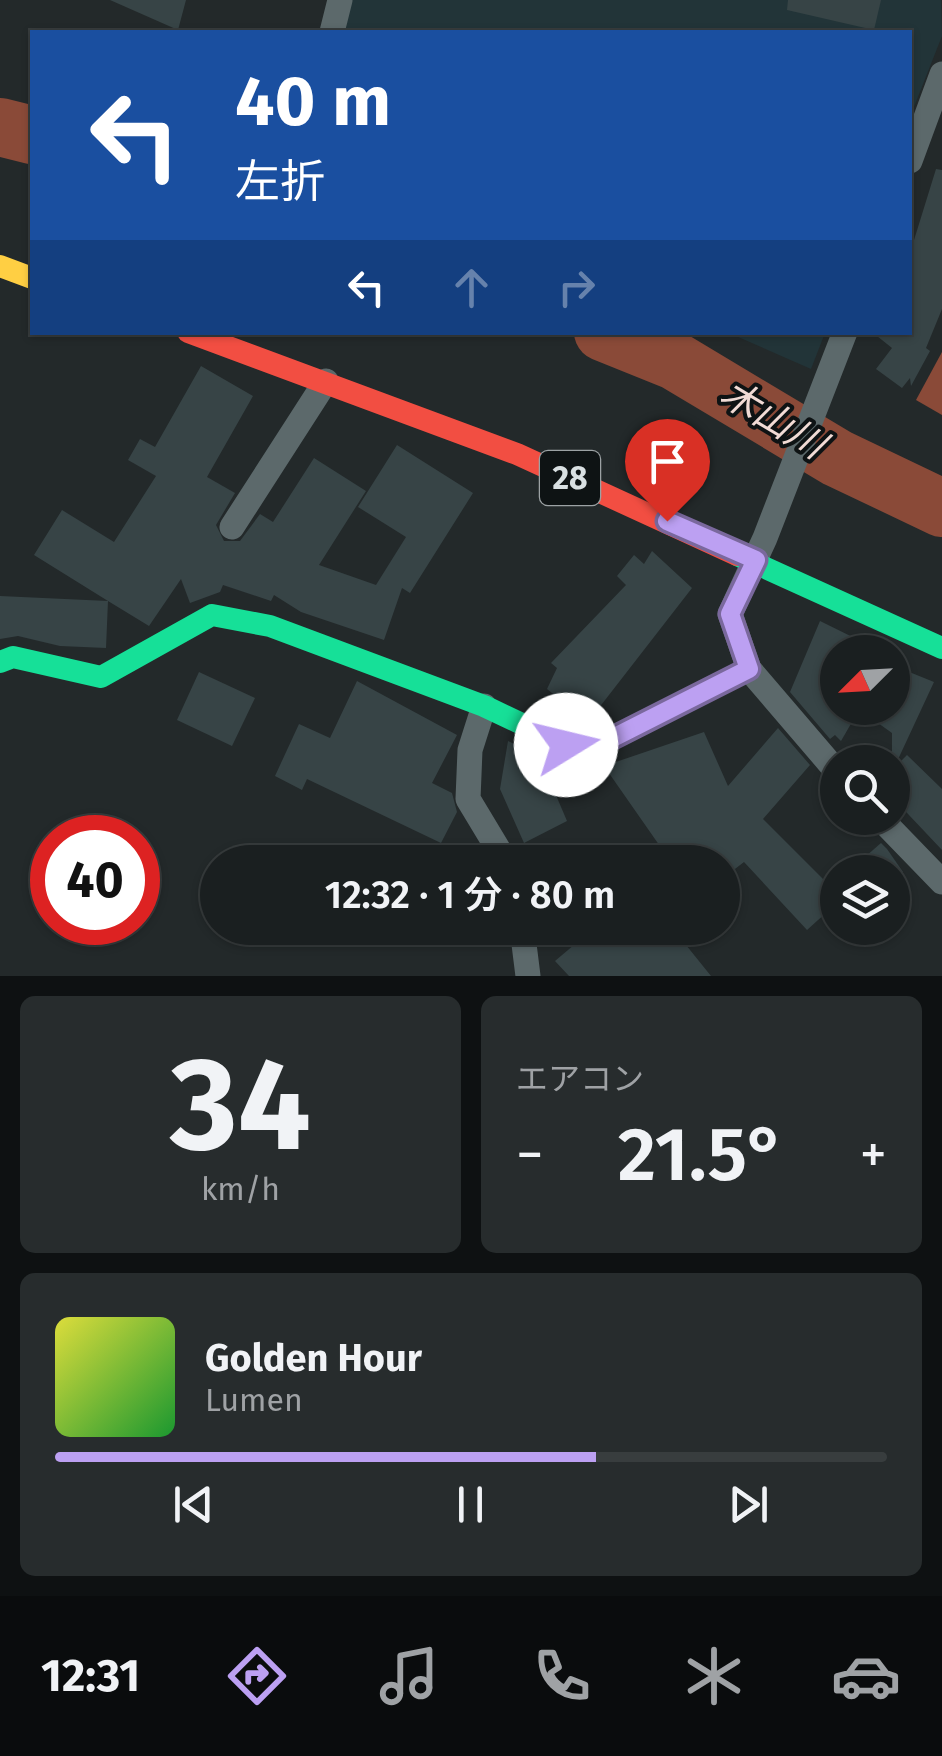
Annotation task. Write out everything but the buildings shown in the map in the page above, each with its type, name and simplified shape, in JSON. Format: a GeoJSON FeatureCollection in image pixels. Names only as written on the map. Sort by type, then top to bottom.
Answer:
{"type":"FeatureCollection","features":[{"type":"Feature","properties":{"kind":"main road"},"geometry":{"type":"LineString","coordinates":[[0,266],[30,277]]}},
{"type":"Feature","properties":{"kind":"main road","name":"28"},"geometry":{"type":"LineString","coordinates":[[197,335],[326,380],[760,549],[942,648]]}},
{"type":"Feature","properties":{"kind":"main road"},"geometry":{"type":"LineString","coordinates":[[0,662],[13,657],[101,678],[212,615],[270,626],[484,706],[566,745],[595,747],[749,669]]}},
{"type":"Feature","properties":{"kind":"street"},"geometry":{"type":"LineString","coordinates":[[332,30],[340,0]]}},
{"type":"Feature","properties":{"kind":"street"},"geometry":{"type":"LineString","coordinates":[[912,155],[942,74]]}},
{"type":"Feature","properties":{"kind":"street"},"geometry":{"type":"LineString","coordinates":[[820,752],[749,669],[730,614],[760,549],[844,335]]}},
{"type":"Feature","properties":{"kind":"street"},"geometry":{"type":"LineString","coordinates":[[232,528],[326,380]]}},
{"type":"Feature","properties":{"kind":"street"},"geometry":{"type":"LineString","coordinates":[[484,706],[470,750],[468,799],[496,845]]}},
{"type":"Feature","properties":{"kind":"street"},"geometry":{"type":"LineString","coordinates":[[896,835],[942,882]]}},
{"type":"Feature","properties":{"kind":"street"},"geometry":{"type":"LineString","coordinates":[[524,945],[528,976]]}},
{"type":"Feature","properties":{"kind":"shaded area"},"geometry":{"type":"Polygon","coordinates":[[[351,0],[941,0],[942,36],[912,112],[912,30],[345,30],[351,0]]]}},
{"type":"Feature","properties":{"kind":"shaded area"},"geometry":{"type":"Polygon","coordinates":[[[734,335],[824,335],[811,369],[734,335]]]}},
{"type":"Feature","properties":{"kind":"shaded area"},"geometry":{"type":"Polygon","coordinates":[[[942,352],[942,415],[916,400],[942,352]]]}},
{"type":"Feature","properties":{"kind":"waterway","name":"木山川"},"geometry":{"type":"LineString","coordinates":[[0,127],[30,134]]}},
{"type":"Feature","properties":{"kind":"waterway","name":"木山川"},"geometry":{"type":"LineString","coordinates":[[610,335],[675,361],[837,458],[942,508]]}},
{"type":"Feature","properties":{"kind":"traffic: fast"},"geometry":{"type":"LineString","coordinates":[[737,555],[942,648]]}},
{"type":"Feature","properties":{"kind":"traffic: fast"},"geometry":{"type":"LineString","coordinates":[[0,662],[13,657],[101,677],[212,615],[270,626],[484,706],[566,745],[595,747],[749,669]]}},
{"type":"Feature","properties":{"kind":"traffic: slow"},"geometry":{"type":"LineString","coordinates":[[0,266],[30,277]]}},
{"type":"Feature","properties":{"kind":"traffic: jam"},"geometry":{"type":"LineString","coordinates":[[196,335],[517,454],[737,555]]}},
{"type":"Feature","properties":{"kind":"route"},"geometry":{"type":"LineString","coordinates":[[566,745],[595,747],[749,669],[730,614],[756,560],[667,521]]}}]}
